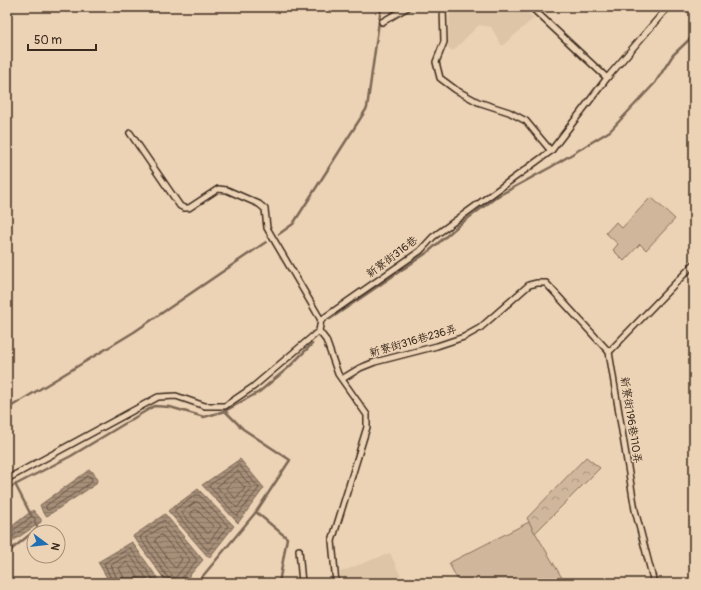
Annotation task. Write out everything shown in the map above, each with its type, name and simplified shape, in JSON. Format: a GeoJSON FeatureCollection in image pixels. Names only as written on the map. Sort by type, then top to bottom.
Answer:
{"type":"FeatureCollection","features":[{"type":"Feature","properties":{"kind":"lane"},"geometry":{"type":"LineString","coordinates":[[382,22],[408,7]]}},
{"type":"Feature","properties":{"kind":"lane"},"geometry":{"type":"LineString","coordinates":[[443,7],[444,42],[436,62],[440,78],[456,90],[478,102],[509,112],[526,122],[551,151]]}},
{"type":"Feature","properties":{"kind":"lane"},"geometry":{"type":"LineString","coordinates":[[531,7],[606,78]]}},
{"type":"Feature","properties":{"kind":"lane","name":"新寮街316巷"},"geometry":{"type":"LineString","coordinates":[[321,320],[420,251],[433,237],[551,151],[606,78],[668,7]]}},
{"type":"Feature","properties":{"kind":"lane"},"geometry":{"type":"LineString","coordinates":[[7,480],[158,397],[176,396],[205,406],[225,406],[253,387],[319,331],[321,320],[267,228],[265,209],[259,204],[227,190],[218,189],[189,208],[180,206],[130,133]]}},
{"type":"Feature","properties":{"kind":"lane"},"geometry":{"type":"LineString","coordinates":[[609,352],[694,264]]}},
{"type":"Feature","properties":{"kind":"lane","name":"新寮街316巷236弄"},"geometry":{"type":"LineString","coordinates":[[342,379],[360,368],[375,362],[411,354],[464,337],[480,328],[529,285],[546,283],[609,352]]}},
{"type":"Feature","properties":{"kind":"lane"},"geometry":{"type":"LineString","coordinates":[[319,331],[326,340],[338,374],[367,415],[368,427],[332,541],[336,583]]}},
{"type":"Feature","properties":{"kind":"lane","name":"新寮街196巷110弄"},"geometry":{"type":"LineString","coordinates":[[609,352],[635,510],[654,583]]}},
{"type":"Feature","properties":{"kind":"lane"},"geometry":{"type":"LineString","coordinates":[[299,550],[302,583]]}},
{"type":"Feature","properties":{"kind":"shaded area"},"geometry":{"type":"Polygon","coordinates":[[[450,7],[520,7],[534,18],[502,46],[491,27],[479,25],[453,51],[448,48],[450,7]]]}},
{"type":"Feature","properties":{"kind":"shaded area"},"geometry":{"type":"Polygon","coordinates":[[[390,553],[404,583],[342,583],[340,572],[390,553]]]}},
{"type":"Feature","properties":{"kind":"green space"},"geometry":{"type":"Polygon","coordinates":[[[651,197],[675,219],[646,250],[640,244],[624,261],[613,250],[618,244],[606,233],[616,222],[622,228],[651,197]]]}},
{"type":"Feature","properties":{"kind":"green space"},"geometry":{"type":"Polygon","coordinates":[[[586,457],[600,468],[535,533],[527,518],[586,457]]]}},
{"type":"Feature","properties":{"kind":"green space"},"geometry":{"type":"Polygon","coordinates":[[[529,522],[565,583],[459,583],[449,563],[529,522]]]}},
{"type":"Feature","properties":{"kind":"water"},"geometry":{"type":"Polygon","coordinates":[[[240,459],[264,488],[238,523],[202,485],[240,459]]]}},
{"type":"Feature","properties":{"kind":"water"},"geometry":{"type":"Polygon","coordinates":[[[89,470],[93,472],[97,480],[96,484],[47,516],[43,513],[40,505],[89,470]]]}},
{"type":"Feature","properties":{"kind":"water"},"geometry":{"type":"Polygon","coordinates":[[[198,489],[234,526],[209,558],[168,511],[198,489]]]}},
{"type":"Feature","properties":{"kind":"water"},"geometry":{"type":"Polygon","coordinates":[[[33,510],[41,519],[41,522],[38,524],[26,524],[26,532],[7,545],[7,530],[33,510]]]}},
{"type":"Feature","properties":{"kind":"water"},"geometry":{"type":"Polygon","coordinates":[[[165,514],[203,560],[183,583],[167,583],[133,536],[165,514]]]}},
{"type":"Feature","properties":{"kind":"water"},"geometry":{"type":"Polygon","coordinates":[[[132,542],[161,583],[110,583],[98,562],[132,542]]]}},
{"type":"Feature","properties":{"kind":"waterway"},"geometry":{"type":"LineString","coordinates":[[279,234],[293,224],[367,108],[381,7]]}},
{"type":"Feature","properties":{"kind":"waterway"},"geometry":{"type":"LineString","coordinates":[[330,319],[428,252],[459,225],[498,196],[551,167],[610,131],[655,83],[673,55],[694,35]]}},
{"type":"Feature","properties":{"kind":"waterway"},"geometry":{"type":"LineString","coordinates":[[7,409],[134,332],[266,242]]}},
{"type":"Feature","properties":{"kind":"waterway"},"geometry":{"type":"LineString","coordinates":[[7,489],[71,456],[154,406],[170,407],[204,417],[225,411],[259,392],[288,368],[312,344]]}},
{"type":"Feature","properties":{"kind":"waterway"},"geometry":{"type":"LineString","coordinates":[[225,411],[243,429],[290,460],[256,512],[287,538],[279,583]]}},
{"type":"Feature","properties":{"kind":"waterway"},"geometry":{"type":"LineString","coordinates":[[15,484],[31,515]]}},
{"type":"Feature","properties":{"kind":"waterway"},"geometry":{"type":"LineString","coordinates":[[197,583],[256,512]]}},
{"type":"Feature","properties":{"kind":"waterway"},"geometry":{"type":"LineString","coordinates":[[7,553],[38,528],[35,523]]}}]}
